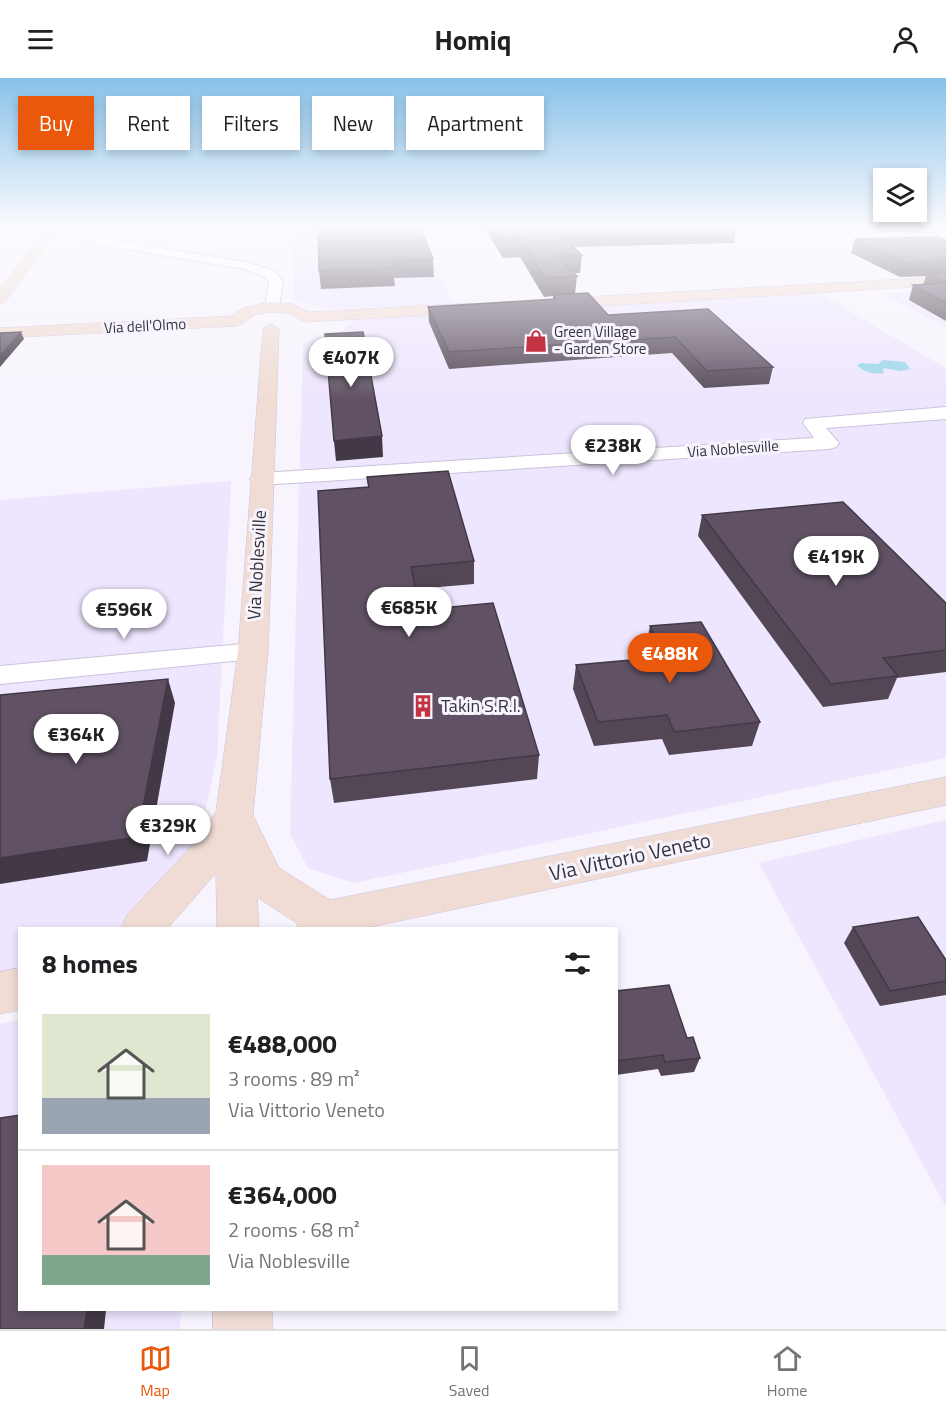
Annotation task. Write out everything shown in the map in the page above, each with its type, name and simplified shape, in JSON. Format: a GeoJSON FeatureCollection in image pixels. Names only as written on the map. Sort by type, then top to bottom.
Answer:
{"type":"FeatureCollection","features":[{"type":"Feature","properties":{"kind":"main road"},"geometry":{"type":"LineString","coordinates":[[3,316],[21,284]]}},
{"type":"Feature","properties":{"kind":"main road"},"geometry":{"type":"LineString","coordinates":[[532,305],[887,284]]}},
{"type":"Feature","properties":{"kind":"main road"},"geometry":{"type":"LineString","coordinates":[[285,321],[485,307]]}},
{"type":"Feature","properties":{"kind":"main road","name":"Via dell'Olmo"},"geometry":{"type":"LineString","coordinates":[[3,316],[55,332],[236,321],[247,328],[285,321]]}},
{"type":"Feature","properties":{"kind":"main road","name":"Via Noblesville"},"geometry":{"type":"LineString","coordinates":[[143,927],[202,861],[234,815],[253,652],[261,479],[285,321]]}},
{"type":"Feature","properties":{"kind":"main road","name":"Via Vittorio Veneto"},"geometry":{"type":"LineString","coordinates":[[321,924],[946,791]]}},
{"type":"Feature","properties":{"kind":"main road"},"geometry":{"type":"LineString","coordinates":[[234,815],[264,880],[321,924]]}},
{"type":"Feature","properties":{"kind":"main road"},"geometry":{"type":"LineString","coordinates":[[234,815],[238,927]]}},
{"type":"Feature","properties":{"kind":"main road"},"geometry":{"type":"LineString","coordinates":[[0,993],[18,988]]}},
{"type":"Feature","properties":{"kind":"main road"},"geometry":{"type":"LineString","coordinates":[[243,1311],[243,1329]]}},
{"type":"Feature","properties":{"kind":"street"},"geometry":{"type":"LineString","coordinates":[[277,284],[285,321]]}},
{"type":"Feature","properties":{"kind":"street","name":"Via Noblesville"},"geometry":{"type":"LineString","coordinates":[[261,479],[829,443],[812,423],[946,413]]}},
{"type":"Feature","properties":{"kind":"street"},"geometry":{"type":"LineString","coordinates":[[0,675],[253,652]]}},
{"type":"Feature","properties":{"kind":"shaded area"},"geometry":{"type":"Polygon","coordinates":[[[294,284],[445,284],[453,304],[330,309],[294,300],[294,284]]]}},
{"type":"Feature","properties":{"kind":"shaded area"},"geometry":{"type":"Polygon","coordinates":[[[946,286],[946,328],[884,294],[911,292],[908,289],[946,286]]]}},
{"type":"Feature","properties":{"kind":"shaded area"},"geometry":{"type":"Polygon","coordinates":[[[819,293],[946,368],[946,758],[354,883],[308,868],[290,834],[303,343],[342,331],[354,320],[819,293]]]}},
{"type":"Feature","properties":{"kind":"shaded area"},"geometry":{"type":"Polygon","coordinates":[[[231,481],[217,758],[198,844],[133,922],[126,927],[18,927],[18,969],[0,973],[0,500],[231,481]]]}},
{"type":"Feature","properties":{"kind":"shaded area"},"geometry":{"type":"Polygon","coordinates":[[[946,820],[946,1207],[759,863],[946,820]]]}},
{"type":"Feature","properties":{"kind":"shaded area"},"geometry":{"type":"Polygon","coordinates":[[[18,1020],[18,1311],[181,1311],[180,1329],[0,1329],[0,1024],[18,1020]]]}},
{"type":"Feature","properties":{"kind":"water"},"geometry":{"type":"Polygon","coordinates":[[[883,360],[905,362],[910,369],[900,371],[883,368],[884,373],[877,374],[857,365],[861,363],[878,364],[883,360]]]}},
{"type":"Feature","properties":{"kind":"building"},"geometry":{"type":"Polygon","coordinates":[[[946,284],[946,303],[913,285],[946,284]]]}},
{"type":"Feature","properties":{"kind":"building"},"geometry":{"type":"Polygon","coordinates":[[[588,293],[608,315],[708,309],[773,367],[707,371],[675,337],[449,352],[428,307],[556,299],[553,295],[588,293]]]}},
{"type":"Feature","properties":{"kind":"building"},"geometry":{"type":"Polygon","coordinates":[[[21,332],[0,356],[0,333],[21,332]]]}},
{"type":"Feature","properties":{"kind":"building"},"geometry":{"type":"Polygon","coordinates":[[[363,332],[382,436],[334,441],[325,334],[363,332]]]}},
{"type":"Feature","properties":{"kind":"building","name":"Takin S.R.l."},"geometry":{"type":"Polygon","coordinates":[[[448,471],[474,561],[411,567],[420,610],[493,603],[539,755],[330,779],[318,491],[369,487],[367,477],[448,471]]]}},
{"type":"Feature","properties":{"kind":"building"},"geometry":{"type":"Polygon","coordinates":[[[843,502],[946,603],[946,650],[883,658],[898,676],[831,684],[702,515],[843,502]]]}},
{"type":"Feature","properties":{"kind":"building"},"geometry":{"type":"Polygon","coordinates":[[[701,622],[760,722],[674,732],[667,715],[598,722],[576,665],[665,657],[650,626],[701,622]]]}},
{"type":"Feature","properties":{"kind":"building"},"geometry":{"type":"Polygon","coordinates":[[[168,679],[137,837],[0,858],[0,695],[168,679]]]}},
{"type":"Feature","properties":{"kind":"building"},"geometry":{"type":"Polygon","coordinates":[[[918,917],[946,960],[946,981],[890,991],[853,927],[918,917]]]}},
{"type":"Feature","properties":{"kind":"building"},"geometry":{"type":"Polygon","coordinates":[[[669,985],[687,1038],[693,1037],[700,1058],[665,1062],[663,1055],[618,1061],[618,991],[669,985]]]}},
{"type":"Feature","properties":{"kind":"building"},"geometry":{"type":"Polygon","coordinates":[[[18,1115],[18,1311],[87,1311],[84,1329],[0,1329],[0,1118],[18,1115]]]}},
{"type":"Feature","properties":{"kind":"place","name":"Green Village - Garden Store"},"geometry":{"type":"Point","coordinates":[536,341]}},
{"type":"Feature","properties":{"kind":"place","name":"Takin S.R.l."},"geometry":{"type":"Point","coordinates":[423,706]}}]}
